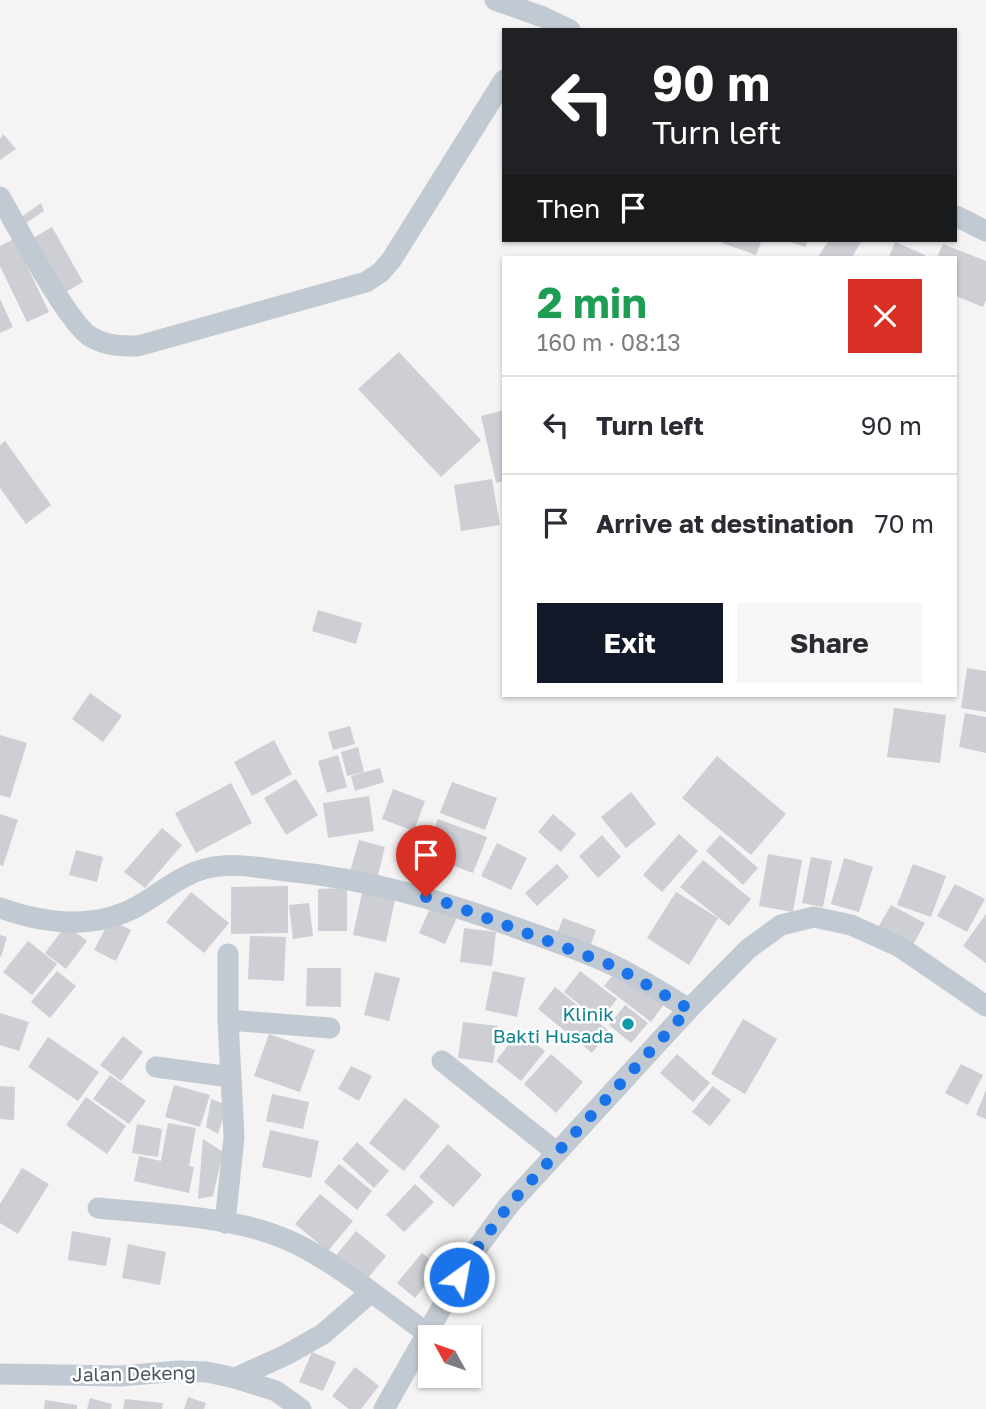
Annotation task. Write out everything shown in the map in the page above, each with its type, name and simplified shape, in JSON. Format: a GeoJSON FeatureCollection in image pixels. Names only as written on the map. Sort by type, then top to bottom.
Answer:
{"type":"FeatureCollection","features":[{"type":"Feature","properties":{"kind":"street"},"geometry":{"type":"LineString","coordinates":[[495,0],[539,23],[561,28]]}},
{"type":"Feature","properties":{"kind":"street"},"geometry":{"type":"LineString","coordinates":[[0,197],[72,318],[89,336],[110,346],[138,346],[366,282],[381,272],[392,259],[502,83]]}},
{"type":"Feature","properties":{"kind":"street"},"geometry":{"type":"LineString","coordinates":[[957,216],[986,231]]}},
{"type":"Feature","properties":{"kind":"street"},"geometry":{"type":"LineString","coordinates":[[0,908],[54,922],[86,922],[113,918],[139,905],[164,887],[211,867],[233,866],[317,874],[384,886],[447,903],[614,966],[689,1009]]}},
{"type":"Feature","properties":{"kind":"street"},"geometry":{"type":"LineString","coordinates":[[432,1325],[470,1258],[509,1205],[689,1009],[748,949],[781,925],[814,917],[851,925],[900,947],[986,1006]]}},
{"type":"Feature","properties":{"kind":"street"},"geometry":{"type":"LineString","coordinates":[[225,1223],[234,1137],[228,1020],[228,954]]}},
{"type":"Feature","properties":{"kind":"street"},"geometry":{"type":"LineString","coordinates":[[228,1020],[330,1028]]}},
{"type":"Feature","properties":{"kind":"street"},"geometry":{"type":"LineString","coordinates":[[442,1061],[556,1152]]}},
{"type":"Feature","properties":{"kind":"street"},"geometry":{"type":"LineString","coordinates":[[156,1067],[230,1077]]}},
{"type":"Feature","properties":{"kind":"street"},"geometry":{"type":"LineString","coordinates":[[98,1208],[225,1223],[287,1239],[306,1249],[418,1327]]}},
{"type":"Feature","properties":{"kind":"street"},"geometry":{"type":"LineString","coordinates":[[235,1378],[286,1355],[323,1334],[370,1293]]}},
{"type":"Feature","properties":{"kind":"street"},"geometry":{"type":"LineString","coordinates":[[384,1409],[418,1349]]}},
{"type":"Feature","properties":{"kind":"street","name":"Jalan Dekeng"},"geometry":{"type":"LineString","coordinates":[[0,1374],[121,1376],[179,1371],[207,1372],[276,1391],[301,1409]]}},
{"type":"Feature","properties":{"kind":"building"},"geometry":{"type":"Polygon","coordinates":[[[3,134],[16,149],[0,160],[0,139],[3,134]]]}},
{"type":"Feature","properties":{"kind":"building"},"geometry":{"type":"Polygon","coordinates":[[[41,203],[44,211],[20,227],[16,221],[41,203]]]}},
{"type":"Feature","properties":{"kind":"building"},"geometry":{"type":"Polygon","coordinates":[[[52,227],[83,282],[64,293],[33,238],[52,227]]]}},
{"type":"Feature","properties":{"kind":"building"},"geometry":{"type":"Polygon","coordinates":[[[14,239],[49,312],[27,322],[0,266],[0,246],[14,239]]]}},
{"type":"Feature","properties":{"kind":"building"},"geometry":{"type":"Polygon","coordinates":[[[722,242],[761,242],[756,255],[722,242]]]}},
{"type":"Feature","properties":{"kind":"building"},"geometry":{"type":"Polygon","coordinates":[[[791,242],[807,242],[805,247],[791,242]]]}},
{"type":"Feature","properties":{"kind":"building"},"geometry":{"type":"Polygon","coordinates":[[[828,242],[861,242],[853,256],[819,256],[828,242]]]}},
{"type":"Feature","properties":{"kind":"building"},"geometry":{"type":"Polygon","coordinates":[[[895,242],[925,255],[924,256],[889,256],[895,242]]]}},
{"type":"Feature","properties":{"kind":"building"},"geometry":{"type":"Polygon","coordinates":[[[943,244],[986,261],[986,300],[983,307],[957,296],[957,256],[937,256],[943,244]]]}},
{"type":"Feature","properties":{"kind":"building"},"geometry":{"type":"Polygon","coordinates":[[[0,299],[13,327],[0,333],[0,299]]]}},
{"type":"Feature","properties":{"kind":"building"},"geometry":{"type":"Polygon","coordinates":[[[399,352],[481,440],[441,477],[358,389],[399,352]]]}},
{"type":"Feature","properties":{"kind":"building"},"geometry":{"type":"Polygon","coordinates":[[[502,411],[502,482],[496,483],[481,416],[502,411]]]}},
{"type":"Feature","properties":{"kind":"building"},"geometry":{"type":"Polygon","coordinates":[[[5,441],[51,505],[26,524],[0,488],[0,445],[5,441]]]}},
{"type":"Feature","properties":{"kind":"building"},"geometry":{"type":"Polygon","coordinates":[[[492,479],[500,525],[461,531],[454,485],[492,479]]]}},
{"type":"Feature","properties":{"kind":"building"},"geometry":{"type":"Polygon","coordinates":[[[318,610],[362,623],[356,644],[312,631],[318,610]]]}},
{"type":"Feature","properties":{"kind":"building"},"geometry":{"type":"Polygon","coordinates":[[[967,668],[986,671],[986,712],[961,708],[967,668]]]}},
{"type":"Feature","properties":{"kind":"building"},"geometry":{"type":"Polygon","coordinates":[[[90,693],[122,716],[103,742],[72,719],[90,693]]]}},
{"type":"Feature","properties":{"kind":"building"},"geometry":{"type":"Polygon","coordinates":[[[894,708],[946,715],[940,763],[887,757],[894,708]]]}},
{"type":"Feature","properties":{"kind":"building"},"geometry":{"type":"Polygon","coordinates":[[[965,713],[986,717],[986,753],[959,747],[965,713]]]}},
{"type":"Feature","properties":{"kind":"building"},"geometry":{"type":"Polygon","coordinates":[[[350,726],[355,744],[333,750],[328,732],[350,726]]]}},
{"type":"Feature","properties":{"kind":"building"},"geometry":{"type":"Polygon","coordinates":[[[0,735],[27,743],[10,798],[0,795],[0,735]]]}},
{"type":"Feature","properties":{"kind":"building"},"geometry":{"type":"Polygon","coordinates":[[[274,740],[292,774],[252,796],[234,762],[274,740]]]}},
{"type":"Feature","properties":{"kind":"building"},"geometry":{"type":"Polygon","coordinates":[[[358,747],[364,772],[347,776],[341,752],[358,747]]]}},
{"type":"Feature","properties":{"kind":"building"},"geometry":{"type":"Polygon","coordinates":[[[338,755],[347,787],[327,793],[318,761],[338,755]]]}},
{"type":"Feature","properties":{"kind":"building"},"geometry":{"type":"Polygon","coordinates":[[[717,756],[786,814],[751,855],[682,798],[717,756]]]}},
{"type":"Feature","properties":{"kind":"building"},"geometry":{"type":"Polygon","coordinates":[[[380,768],[384,782],[355,791],[351,776],[380,768]]]}},
{"type":"Feature","properties":{"kind":"building"},"geometry":{"type":"Polygon","coordinates":[[[296,779],[318,815],[286,835],[264,798],[296,779]]]}},
{"type":"Feature","properties":{"kind":"building"},"geometry":{"type":"Polygon","coordinates":[[[452,782],[497,798],[485,830],[440,813],[452,782]]]}},
{"type":"Feature","properties":{"kind":"building"},"geometry":{"type":"Polygon","coordinates":[[[231,783],[252,823],[196,853],[175,813],[231,783]]]}},
{"type":"Feature","properties":{"kind":"building"},"geometry":{"type":"Polygon","coordinates":[[[393,789],[425,801],[414,831],[382,819],[393,789]]]}},
{"type":"Feature","properties":{"kind":"building"},"geometry":{"type":"Polygon","coordinates":[[[631,792],[656,824],[626,848],[601,817],[631,792]]]}},
{"type":"Feature","properties":{"kind":"building"},"geometry":{"type":"Polygon","coordinates":[[[369,796],[374,831],[328,838],[323,803],[369,796]]]}},
{"type":"Feature","properties":{"kind":"building"},"geometry":{"type":"Polygon","coordinates":[[[0,814],[18,820],[3,866],[0,865],[0,814]]]}},
{"type":"Feature","properties":{"kind":"building"},"geometry":{"type":"Polygon","coordinates":[[[553,814],[576,834],[561,852],[538,832],[553,814]]]}},
{"type":"Feature","properties":{"kind":"building"},"geometry":{"type":"Polygon","coordinates":[[[438,819],[487,837],[473,873],[424,855],[438,819]]]}},
{"type":"Feature","properties":{"kind":"building"},"geometry":{"type":"Polygon","coordinates":[[[162,828],[182,845],[145,888],[124,872],[162,828]]]}},
{"type":"Feature","properties":{"kind":"building"},"geometry":{"type":"Polygon","coordinates":[[[679,834],[698,851],[662,892],[643,875],[679,834]]]}},
{"type":"Feature","properties":{"kind":"building"},"geometry":{"type":"Polygon","coordinates":[[[602,835],[621,857],[598,878],[579,856],[602,835]]]}},
{"type":"Feature","properties":{"kind":"building"},"geometry":{"type":"Polygon","coordinates":[[[720,835],[758,868],[743,885],[706,851],[720,835]]]}},
{"type":"Feature","properties":{"kind":"building"},"geometry":{"type":"Polygon","coordinates":[[[359,840],[385,847],[377,879],[350,872],[359,840]]]}},
{"type":"Feature","properties":{"kind":"building"},"geometry":{"type":"Polygon","coordinates":[[[497,843],[527,858],[511,890],[481,876],[497,843]]]}},
{"type":"Feature","properties":{"kind":"building"},"geometry":{"type":"Polygon","coordinates":[[[76,850],[103,857],[97,882],[69,875],[76,850]]]}},
{"type":"Feature","properties":{"kind":"building"},"geometry":{"type":"Polygon","coordinates":[[[768,854],[802,860],[793,912],[759,906],[768,854]]]}},
{"type":"Feature","properties":{"kind":"building"},"geometry":{"type":"Polygon","coordinates":[[[811,857],[832,861],[823,907],[802,903],[811,857]]]}},
{"type":"Feature","properties":{"kind":"building"},"geometry":{"type":"Polygon","coordinates":[[[844,858],[873,867],[859,912],[831,904],[844,858]]]}},
{"type":"Feature","properties":{"kind":"building"},"geometry":{"type":"Polygon","coordinates":[[[703,860],[751,899],[729,926],[680,887],[703,860]]]}},
{"type":"Feature","properties":{"kind":"building"},"geometry":{"type":"Polygon","coordinates":[[[557,864],[569,877],[537,906],[525,893],[557,864]]]}},
{"type":"Feature","properties":{"kind":"building"},"geometry":{"type":"Polygon","coordinates":[[[913,864],[946,876],[931,917],[897,905],[913,864]]]}},
{"type":"Feature","properties":{"kind":"building"},"geometry":{"type":"Polygon","coordinates":[[[955,884],[985,899],[967,932],[937,916],[955,884]]]}},
{"type":"Feature","properties":{"kind":"building"},"geometry":{"type":"Polygon","coordinates":[[[288,886],[288,933],[231,934],[231,887],[288,886]]]}},
{"type":"Feature","properties":{"kind":"building"},"geometry":{"type":"Polygon","coordinates":[[[347,888],[347,931],[318,931],[318,889],[347,888]]]}},
{"type":"Feature","properties":{"kind":"building"},"geometry":{"type":"Polygon","coordinates":[[[363,888],[396,895],[386,942],[353,935],[363,888]]]}},
{"type":"Feature","properties":{"kind":"building"},"geometry":{"type":"Polygon","coordinates":[[[191,892],[229,923],[204,953],[166,922],[191,892]]]}},
{"type":"Feature","properties":{"kind":"building"},"geometry":{"type":"Polygon","coordinates":[[[676,892],[718,918],[689,965],[647,938],[676,892]]]}},
{"type":"Feature","properties":{"kind":"building"},"geometry":{"type":"Polygon","coordinates":[[[309,903],[313,936],[293,939],[289,905],[309,903]]]}},
{"type":"Feature","properties":{"kind":"building"},"geometry":{"type":"Polygon","coordinates":[[[891,905],[925,923],[910,950],[876,931],[891,905]]]}},
{"type":"Feature","properties":{"kind":"building"},"geometry":{"type":"Polygon","coordinates":[[[431,906],[457,917],[445,944],[419,933],[431,906]]]}},
{"type":"Feature","properties":{"kind":"building"},"geometry":{"type":"Polygon","coordinates":[[[986,914],[986,963],[963,946],[986,914]]]}},
{"type":"Feature","properties":{"kind":"building"},"geometry":{"type":"Polygon","coordinates":[[[563,918],[596,930],[589,950],[555,939],[563,918]]]}},
{"type":"Feature","properties":{"kind":"building"},"geometry":{"type":"Polygon","coordinates":[[[110,920],[131,930],[116,961],[94,950],[110,920]]]}},
{"type":"Feature","properties":{"kind":"building"},"geometry":{"type":"Polygon","coordinates":[[[66,925],[87,941],[66,969],[45,953],[66,925]]]}},
{"type":"Feature","properties":{"kind":"building"},"geometry":{"type":"Polygon","coordinates":[[[464,928],[496,932],[492,966],[460,962],[464,928]]]}},
{"type":"Feature","properties":{"kind":"building"},"geometry":{"type":"Polygon","coordinates":[[[0,935],[7,937],[1,957],[0,957],[0,935]]]}},
{"type":"Feature","properties":{"kind":"building"},"geometry":{"type":"Polygon","coordinates":[[[250,936],[286,937],[284,981],[248,979],[250,936]]]}},
{"type":"Feature","properties":{"kind":"building"},"geometry":{"type":"Polygon","coordinates":[[[28,941],[57,964],[32,995],[3,972],[28,941]]]}},
{"type":"Feature","properties":{"kind":"building"},"geometry":{"type":"Polygon","coordinates":[[[307,968],[341,968],[341,1007],[306,1006],[307,968]]]}},
{"type":"Feature","properties":{"kind":"building"},"geometry":{"type":"Polygon","coordinates":[[[618,969],[664,1004],[651,1022],[604,986],[618,969]]]}},
{"type":"Feature","properties":{"kind":"building"},"geometry":{"type":"Polygon","coordinates":[[[57,971],[76,986],[50,1018],[31,1002],[57,971]]]}},
{"type":"Feature","properties":{"kind":"building"},"geometry":{"type":"Polygon","coordinates":[[[493,971],[525,978],[517,1017],[485,1010],[493,971]]]}},
{"type":"Feature","properties":{"kind":"building"},"geometry":{"type":"Polygon","coordinates":[[[580,971],[617,999],[600,1021],[564,992],[580,971]]]}},
{"type":"Feature","properties":{"kind":"building"},"geometry":{"type":"Polygon","coordinates":[[[375,972],[400,978],[389,1021],[364,1015],[375,972]]]}},
{"type":"Feature","properties":{"kind":"building"},"geometry":{"type":"Polygon","coordinates":[[[555,987],[609,1031],[592,1053],[538,1009],[555,987]]]}},
{"type":"Feature","properties":{"kind":"building","name":"Klinik Bakti Husada"},"geometry":{"type":"Polygon","coordinates":[[[625,1005],[648,1023],[631,1043],[609,1025],[625,1005]]]}},
{"type":"Feature","properties":{"kind":"building"},"geometry":{"type":"Polygon","coordinates":[[[0,1013],[29,1022],[19,1051],[0,1045],[0,1013]]]}},
{"type":"Feature","properties":{"kind":"building"},"geometry":{"type":"Polygon","coordinates":[[[743,1019],[777,1039],[745,1094],[711,1074],[743,1019]]]}},
{"type":"Feature","properties":{"kind":"building"},"geometry":{"type":"Polygon","coordinates":[[[463,1022],[498,1026],[493,1063],[458,1058],[463,1022]]]}},
{"type":"Feature","properties":{"kind":"building"},"geometry":{"type":"Polygon","coordinates":[[[519,1031],[545,1051],[521,1081],[496,1061],[519,1031]]]}},
{"type":"Feature","properties":{"kind":"building"},"geometry":{"type":"Polygon","coordinates":[[[269,1034],[315,1050],[300,1092],[254,1076],[269,1034]]]}},
{"type":"Feature","properties":{"kind":"building"},"geometry":{"type":"Polygon","coordinates":[[[123,1036],[143,1052],[121,1081],[100,1065],[123,1036]]]}},
{"type":"Feature","properties":{"kind":"building"},"geometry":{"type":"Polygon","coordinates":[[[48,1037],[99,1072],[78,1101],[28,1067],[48,1037]]]}},
{"type":"Feature","properties":{"kind":"building"},"geometry":{"type":"Polygon","coordinates":[[[551,1054],[583,1082],[556,1113],[524,1084],[551,1054]]]}},
{"type":"Feature","properties":{"kind":"building"},"geometry":{"type":"Polygon","coordinates":[[[677,1054],[710,1083],[693,1102],[660,1073],[677,1054]]]}},
{"type":"Feature","properties":{"kind":"building"},"geometry":{"type":"Polygon","coordinates":[[[961,1064],[983,1075],[968,1105],[945,1093],[961,1064]]]}},
{"type":"Feature","properties":{"kind":"building"},"geometry":{"type":"Polygon","coordinates":[[[351,1066],[372,1076],[359,1101],[338,1089],[351,1066]]]}},
{"type":"Feature","properties":{"kind":"building"},"geometry":{"type":"Polygon","coordinates":[[[110,1075],[146,1101],[129,1124],[93,1099],[110,1075]]]}},
{"type":"Feature","properties":{"kind":"building"},"geometry":{"type":"Polygon","coordinates":[[[174,1085],[210,1095],[200,1127],[165,1117],[174,1085]]]}},
{"type":"Feature","properties":{"kind":"building"},"geometry":{"type":"Polygon","coordinates":[[[0,1086],[15,1087],[14,1120],[0,1119],[0,1086]]]}},
{"type":"Feature","properties":{"kind":"building"},"geometry":{"type":"Polygon","coordinates":[[[713,1086],[731,1100],[710,1126],[692,1112],[713,1086]]]}},
{"type":"Feature","properties":{"kind":"building"},"geometry":{"type":"Polygon","coordinates":[[[986,1090],[986,1119],[976,1115],[986,1090]]]}},
{"type":"Feature","properties":{"kind":"building"},"geometry":{"type":"Polygon","coordinates":[[[272,1094],[309,1102],[303,1129],[266,1121],[272,1094]]]}},
{"type":"Feature","properties":{"kind":"building"},"geometry":{"type":"Polygon","coordinates":[[[86,1097],[126,1126],[107,1154],[66,1125],[86,1097]]]}},
{"type":"Feature","properties":{"kind":"building"},"geometry":{"type":"Polygon","coordinates":[[[405,1098],[440,1126],[404,1171],[369,1143],[405,1098]]]}},
{"type":"Feature","properties":{"kind":"building"},"geometry":{"type":"Polygon","coordinates":[[[211,1099],[227,1105],[218,1134],[206,1127],[211,1099]]]}},
{"type":"Feature","properties":{"kind":"building"},"geometry":{"type":"Polygon","coordinates":[[[168,1123],[196,1128],[189,1166],[194,1167],[189,1193],[134,1181],[139,1156],[161,1161],[168,1123]]]}},
{"type":"Feature","properties":{"kind":"building"},"geometry":{"type":"Polygon","coordinates":[[[137,1124],[162,1129],[158,1157],[132,1153],[137,1124]]]}},
{"type":"Feature","properties":{"kind":"building"},"geometry":{"type":"Polygon","coordinates":[[[270,1130],[319,1141],[311,1178],[262,1167],[270,1130]]]}},
{"type":"Feature","properties":{"kind":"building"},"geometry":{"type":"Polygon","coordinates":[[[203,1139],[223,1152],[213,1196],[198,1199],[203,1139]]]}},
{"type":"Feature","properties":{"kind":"building"},"geometry":{"type":"Polygon","coordinates":[[[357,1142],[389,1171],[374,1188],[342,1159],[357,1142]]]}},
{"type":"Feature","properties":{"kind":"building"},"geometry":{"type":"Polygon","coordinates":[[[448,1144],[482,1175],[453,1207],[419,1177],[448,1144]]]}},
{"type":"Feature","properties":{"kind":"building"},"geometry":{"type":"Polygon","coordinates":[[[339,1164],[372,1191],[357,1210],[324,1182],[339,1164]]]}},
{"type":"Feature","properties":{"kind":"building"},"geometry":{"type":"Polygon","coordinates":[[[22,1168],[49,1184],[18,1234],[0,1223],[0,1204],[22,1168]]]}},
{"type":"Feature","properties":{"kind":"building"},"geometry":{"type":"Polygon","coordinates":[[[415,1184],[434,1202],[404,1232],[386,1215],[415,1184]]]}},
{"type":"Feature","properties":{"kind":"building"},"geometry":{"type":"Polygon","coordinates":[[[320,1194],[353,1221],[328,1251],[295,1224],[320,1194]]]}},
{"type":"Feature","properties":{"kind":"building"},"geometry":{"type":"Polygon","coordinates":[[[72,1231],[111,1238],[106,1266],[68,1260],[72,1231]]]}},
{"type":"Feature","properties":{"kind":"building"},"geometry":{"type":"Polygon","coordinates":[[[356,1231],[386,1256],[364,1283],[334,1258],[356,1231]]]}},
{"type":"Feature","properties":{"kind":"building"},"geometry":{"type":"Polygon","coordinates":[[[128,1244],[166,1252],[160,1285],[122,1278],[128,1244]]]}},
{"type":"Feature","properties":{"kind":"building"},"geometry":{"type":"Polygon","coordinates":[[[422,1253],[440,1267],[415,1298],[397,1283],[422,1253]]]}},
{"type":"Feature","properties":{"kind":"building"},"geometry":{"type":"Polygon","coordinates":[[[312,1352],[336,1362],[323,1391],[299,1382],[312,1352]]]}},
{"type":"Feature","properties":{"kind":"building"},"geometry":{"type":"Polygon","coordinates":[[[355,1367],[379,1386],[361,1409],[349,1409],[332,1396],[355,1367]]]}},
{"type":"Feature","properties":{"kind":"building"},"geometry":{"type":"Polygon","coordinates":[[[188,1397],[206,1403],[204,1409],[184,1409],[188,1397]]]}},
{"type":"Feature","properties":{"kind":"building"},"geometry":{"type":"Polygon","coordinates":[[[90,1398],[112,1404],[111,1409],[87,1409],[90,1398]]]}},
{"type":"Feature","properties":{"kind":"building"},"geometry":{"type":"Polygon","coordinates":[[[125,1399],[163,1403],[162,1409],[123,1409],[125,1399]]]}},
{"type":"Feature","properties":{"kind":"building"},"geometry":{"type":"Polygon","coordinates":[[[45,1400],[77,1405],[77,1409],[44,1409],[45,1400]]]}},
{"type":"Feature","properties":{"kind":"place","name":"Klinik Bakti Husada"},"geometry":{"type":"Point","coordinates":[628,1024]}},
{"type":"Feature","properties":{"kind":"route"},"geometry":{"type":"LineString","coordinates":[[426,897],[579,951],[651,985],[689,1009],[509,1205],[459,1277]]}}]}
